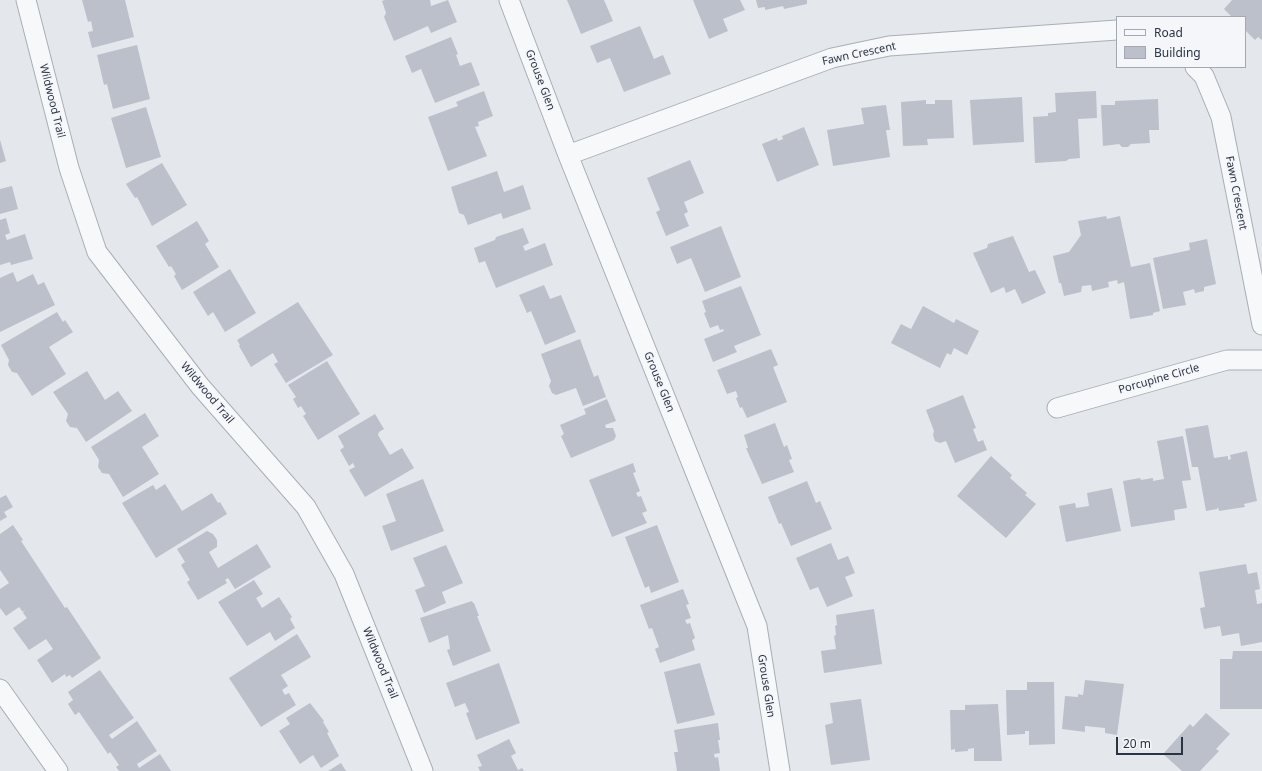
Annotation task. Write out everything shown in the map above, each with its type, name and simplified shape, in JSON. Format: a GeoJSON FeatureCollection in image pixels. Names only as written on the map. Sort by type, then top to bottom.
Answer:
{"type":"FeatureCollection","features":[{"type":"Feature","properties":{"kind":"street","name":"Wildwood Trail"},"geometry":{"type":"LineString","coordinates":[[26,0],[69,168],[97,252],[200,386],[306,507],[344,574],[423,771]]}},
{"type":"Feature","properties":{"kind":"street","name":"Grouse Glen"},"geometry":{"type":"LineString","coordinates":[[509,0],[568,156],[757,626],[780,771]]}},
{"type":"Feature","properties":{"kind":"street","name":"Fawn Crescent"},"geometry":{"type":"LineString","coordinates":[[568,156],[832,58],[889,46],[1116,30]]}},
{"type":"Feature","properties":{"kind":"street","name":"Fawn Crescent"},"geometry":{"type":"LineString","coordinates":[[1196,68],[1204,76],[1221,117],[1262,324]]}},
{"type":"Feature","properties":{"kind":"street","name":"Porcupine Circle"},"geometry":{"type":"LineString","coordinates":[[1057,408],[1227,360],[1262,360]]}},
{"type":"Feature","properties":{"kind":"street"},"geometry":{"type":"LineString","coordinates":[[0,689],[58,771]]}},
{"type":"Feature","properties":{"kind":"building"},"geometry":{"type":"Polygon","coordinates":[[[82,0],[125,0],[134,37],[92,48],[88,32],[93,31],[91,21],[88,22],[82,0]]]}},
{"type":"Feature","properties":{"kind":"building"},"geometry":{"type":"Polygon","coordinates":[[[430,0],[431,6],[448,0],[457,22],[431,33],[428,26],[394,41],[384,17],[386,13],[382,1],[430,0]]]}},
{"type":"Feature","properties":{"kind":"building"},"geometry":{"type":"Polygon","coordinates":[[[567,0],[604,0],[613,21],[581,34],[567,0]]]}},
{"type":"Feature","properties":{"kind":"building"},"geometry":{"type":"Polygon","coordinates":[[[693,0],[740,0],[745,10],[723,19],[728,31],[709,39],[693,0]]]}},
{"type":"Feature","properties":{"kind":"building"},"geometry":{"type":"Polygon","coordinates":[[[756,0],[807,0],[807,4],[784,9],[783,6],[765,10],[765,7],[758,8],[756,0]]]}},
{"type":"Feature","properties":{"kind":"building"},"geometry":{"type":"Polygon","coordinates":[[[1232,0],[1262,0],[1262,40],[1258,37],[1255,40],[1246,31],[1246,16],[1231,16],[1224,9],[1232,0]]]}},
{"type":"Feature","properties":{"kind":"building"},"geometry":{"type":"Polygon","coordinates":[[[640,26],[654,59],[663,55],[671,74],[624,92],[610,58],[597,63],[590,46],[640,26]]]}},
{"type":"Feature","properties":{"kind":"building"},"geometry":{"type":"Polygon","coordinates":[[[451,37],[458,54],[456,55],[460,66],[471,62],[480,85],[435,103],[421,69],[412,73],[405,56],[451,37]]]}},
{"type":"Feature","properties":{"kind":"building"},"geometry":{"type":"Polygon","coordinates":[[[137,45],[150,99],[113,109],[107,84],[104,85],[97,55],[137,45]]]}},
{"type":"Feature","properties":{"kind":"building"},"geometry":{"type":"Polygon","coordinates":[[[484,91],[493,116],[478,122],[479,126],[475,127],[487,156],[448,171],[428,117],[458,106],[456,102],[484,91]]]}},
{"type":"Feature","properties":{"kind":"building"},"geometry":{"type":"Polygon","coordinates":[[[1096,91],[1097,118],[1078,119],[1080,158],[1069,159],[1066,161],[1035,163],[1033,117],[1048,116],[1048,113],[1056,112],[1055,93],[1096,91]]]}},
{"type":"Feature","properties":{"kind":"building"},"geometry":{"type":"Polygon","coordinates":[[[1022,97],[1024,142],[973,145],[970,100],[1022,97]]]}},
{"type":"Feature","properties":{"kind":"building"},"geometry":{"type":"Polygon","coordinates":[[[1158,99],[1159,130],[1149,130],[1150,143],[1131,144],[1128,147],[1122,147],[1119,144],[1103,146],[1101,105],[1115,105],[1115,101],[1158,99]]]}},
{"type":"Feature","properties":{"kind":"building"},"geometry":{"type":"Polygon","coordinates":[[[926,100],[926,104],[935,104],[935,100],[952,100],[954,138],[927,139],[928,145],[903,146],[901,102],[926,100]]]}},
{"type":"Feature","properties":{"kind":"building"},"geometry":{"type":"Polygon","coordinates":[[[886,105],[890,130],[886,130],[890,157],[833,166],[827,130],[864,124],[861,108],[886,105]]]}},
{"type":"Feature","properties":{"kind":"building"},"geometry":{"type":"Polygon","coordinates":[[[146,107],[161,157],[126,168],[111,118],[146,107]]]}},
{"type":"Feature","properties":{"kind":"building"},"geometry":{"type":"Polygon","coordinates":[[[804,127],[819,165],[777,182],[762,144],[777,138],[778,141],[783,139],[782,136],[804,127]]]}},
{"type":"Feature","properties":{"kind":"building"},"geometry":{"type":"Polygon","coordinates":[[[0,140],[6,161],[0,163],[0,140]]]}},
{"type":"Feature","properties":{"kind":"building"},"geometry":{"type":"Polygon","coordinates":[[[690,160],[704,193],[684,202],[688,212],[684,214],[689,226],[666,236],[656,212],[660,210],[647,178],[690,160]]]}},
{"type":"Feature","properties":{"kind":"building"},"geometry":{"type":"Polygon","coordinates":[[[162,163],[187,205],[152,226],[137,197],[135,198],[126,184],[162,163]]]}},
{"type":"Feature","properties":{"kind":"building"},"geometry":{"type":"Polygon","coordinates":[[[497,171],[504,192],[523,185],[531,209],[503,219],[501,213],[468,225],[464,215],[459,213],[451,187],[497,171]]]}},
{"type":"Feature","properties":{"kind":"building"},"geometry":{"type":"Polygon","coordinates":[[[12,186],[18,209],[0,214],[0,189],[12,186]]]}},
{"type":"Feature","properties":{"kind":"building"},"geometry":{"type":"Polygon","coordinates":[[[1106,216],[1107,219],[1120,216],[1131,267],[1150,263],[1160,311],[1153,313],[1153,315],[1130,319],[1124,282],[1118,284],[1117,280],[1108,282],[1109,287],[1092,291],[1091,285],[1082,286],[1081,292],[1064,296],[1061,283],[1059,283],[1053,256],[1069,252],[1081,235],[1078,221],[1106,216]]]}},
{"type":"Feature","properties":{"kind":"building"},"geometry":{"type":"Polygon","coordinates":[[[6,218],[10,233],[5,235],[7,240],[25,234],[33,259],[11,265],[10,262],[0,265],[0,220],[6,218]]]}},
{"type":"Feature","properties":{"kind":"building"},"geometry":{"type":"Polygon","coordinates":[[[197,221],[209,241],[205,244],[219,267],[182,290],[174,276],[176,274],[171,266],[169,267],[156,246],[197,221]]]}},
{"type":"Feature","properties":{"kind":"building"},"geometry":{"type":"Polygon","coordinates":[[[721,226],[741,277],[705,292],[691,258],[677,264],[670,247],[721,226]]]}},
{"type":"Feature","properties":{"kind":"building"},"geometry":{"type":"Polygon","coordinates":[[[523,228],[529,243],[523,246],[525,251],[545,243],[553,265],[496,288],[485,261],[479,263],[474,248],[495,240],[496,237],[523,228]]]}},
{"type":"Feature","properties":{"kind":"building"},"geometry":{"type":"Polygon","coordinates":[[[1013,236],[1029,272],[1035,270],[1046,293],[1022,304],[1015,289],[1006,293],[1004,287],[991,293],[973,253],[987,248],[988,244],[1013,236]]]}},
{"type":"Feature","properties":{"kind":"building"},"geometry":{"type":"Polygon","coordinates":[[[1207,239],[1216,284],[1204,287],[1204,291],[1195,293],[1194,289],[1183,292],[1186,305],[1163,309],[1153,258],[1190,250],[1189,243],[1207,239]]]}},
{"type":"Feature","properties":{"kind":"building"},"geometry":{"type":"Polygon","coordinates":[[[230,269],[256,313],[225,332],[213,312],[208,316],[193,292],[230,269]]]}},
{"type":"Feature","properties":{"kind":"building"},"geometry":{"type":"Polygon","coordinates":[[[13,272],[17,282],[33,274],[38,285],[44,282],[55,305],[0,332],[0,278],[13,272]]]}},
{"type":"Feature","properties":{"kind":"building"},"geometry":{"type":"Polygon","coordinates":[[[544,285],[550,299],[561,295],[576,332],[545,345],[531,311],[527,313],[519,295],[544,285]]]}},
{"type":"Feature","properties":{"kind":"building"},"geometry":{"type":"Polygon","coordinates":[[[741,286],[761,335],[734,346],[737,352],[713,362],[704,339],[724,331],[723,329],[720,330],[718,325],[710,328],[704,313],[706,312],[702,301],[741,286]]]}},
{"type":"Feature","properties":{"kind":"building"},"geometry":{"type":"Polygon","coordinates":[[[298,302],[333,355],[286,383],[274,364],[278,362],[273,353],[251,367],[237,340],[298,302]]]}},
{"type":"Feature","properties":{"kind":"building"},"geometry":{"type":"Polygon","coordinates":[[[923,306],[954,323],[956,319],[979,331],[967,355],[954,348],[951,355],[947,353],[940,368],[891,343],[901,324],[911,329],[923,306]]]}},
{"type":"Feature","properties":{"kind":"building"},"geometry":{"type":"Polygon","coordinates":[[[57,312],[63,322],[65,320],[73,332],[49,347],[66,374],[32,396],[17,373],[12,372],[8,365],[9,360],[1,345],[57,312]]]}},
{"type":"Feature","properties":{"kind":"building"},"geometry":{"type":"Polygon","coordinates":[[[580,339],[594,377],[598,375],[606,397],[583,406],[576,388],[556,395],[552,393],[549,386],[551,381],[541,354],[580,339]]]}},
{"type":"Feature","properties":{"kind":"building"},"geometry":{"type":"Polygon","coordinates":[[[771,349],[778,365],[773,367],[787,402],[747,418],[742,407],[740,408],[736,398],[738,397],[736,391],[727,394],[717,370],[771,349]]]}},
{"type":"Feature","properties":{"kind":"building"},"geometry":{"type":"Polygon","coordinates":[[[327,361],[360,414],[318,440],[303,416],[306,414],[301,406],[298,408],[293,399],[296,397],[288,385],[327,361]]]}},
{"type":"Feature","properties":{"kind":"building"},"geometry":{"type":"Polygon","coordinates":[[[87,371],[105,400],[118,391],[132,411],[86,442],[77,428],[70,427],[66,421],[68,414],[53,392],[87,371]]]}},
{"type":"Feature","properties":{"kind":"building"},"geometry":{"type":"Polygon","coordinates":[[[963,395],[976,428],[973,429],[978,442],[983,440],[987,450],[955,463],[946,441],[940,443],[935,441],[933,435],[934,431],[926,410],[963,395]]]}},
{"type":"Feature","properties":{"kind":"building"},"geometry":{"type":"Polygon","coordinates":[[[607,399],[616,421],[605,425],[606,428],[613,428],[616,436],[614,440],[571,458],[561,436],[564,434],[560,425],[586,414],[584,409],[607,399]]]}},
{"type":"Feature","properties":{"kind":"building"},"geometry":{"type":"Polygon","coordinates":[[[145,413],[159,436],[142,447],[159,474],[123,497],[109,474],[102,473],[98,467],[99,460],[91,447],[145,413]]]}},
{"type":"Feature","properties":{"kind":"building"},"geometry":{"type":"Polygon","coordinates":[[[375,414],[384,429],[379,432],[378,435],[390,455],[402,448],[414,468],[365,497],[349,470],[355,467],[353,463],[349,466],[340,450],[344,447],[338,436],[375,414]]]}},
{"type":"Feature","properties":{"kind":"building"},"geometry":{"type":"Polygon","coordinates":[[[775,423],[784,447],[787,445],[792,459],[789,460],[794,472],[762,484],[746,448],[748,448],[744,435],[775,423]]]}},
{"type":"Feature","properties":{"kind":"building"},"geometry":{"type":"Polygon","coordinates":[[[1208,425],[1214,458],[1228,456],[1228,460],[1231,459],[1230,455],[1247,451],[1257,501],[1244,504],[1245,507],[1219,511],[1218,507],[1217,509],[1206,511],[1198,467],[1192,467],[1185,429],[1208,425]]]}},
{"type":"Feature","properties":{"kind":"building"},"geometry":{"type":"Polygon","coordinates":[[[1183,436],[1191,480],[1182,481],[1187,508],[1174,510],[1175,520],[1131,527],[1123,481],[1140,478],[1141,480],[1153,478],[1153,481],[1164,479],[1157,441],[1183,436]]]}},
{"type":"Feature","properties":{"kind":"building"},"geometry":{"type":"Polygon","coordinates":[[[991,456],[1012,475],[1010,478],[1027,493],[1025,495],[1036,504],[1006,538],[957,496],[991,456]]]}},
{"type":"Feature","properties":{"kind":"building"},"geometry":{"type":"Polygon","coordinates":[[[633,463],[636,472],[633,473],[640,491],[636,493],[638,497],[641,496],[647,511],[642,513],[647,523],[612,537],[589,480],[633,463]]]}},
{"type":"Feature","properties":{"kind":"building"},"geometry":{"type":"Polygon","coordinates":[[[423,479],[444,531],[391,551],[382,526],[396,521],[386,494],[423,479]]]}},
{"type":"Feature","properties":{"kind":"building"},"geometry":{"type":"Polygon","coordinates":[[[807,481],[816,503],[820,501],[832,529],[791,546],[781,523],[779,524],[768,497],[807,481]]]}},
{"type":"Feature","properties":{"kind":"building"},"geometry":{"type":"Polygon","coordinates":[[[165,484],[182,511],[212,493],[218,503],[220,502],[227,514],[156,558],[122,503],[153,485],[156,490],[165,484]]]}},
{"type":"Feature","properties":{"kind":"building"},"geometry":{"type":"Polygon","coordinates":[[[1112,488],[1121,531],[1066,542],[1059,506],[1075,503],[1076,508],[1089,506],[1087,493],[1112,488]]]}},
{"type":"Feature","properties":{"kind":"building"},"geometry":{"type":"Polygon","coordinates":[[[6,495],[13,507],[4,512],[7,517],[0,521],[0,498],[6,495]]]}},
{"type":"Feature","properties":{"kind":"building"},"geometry":{"type":"Polygon","coordinates":[[[13,525],[23,540],[21,541],[65,608],[67,607],[101,658],[72,678],[70,675],[66,677],[65,674],[52,683],[37,660],[53,649],[46,639],[29,650],[13,628],[27,618],[23,613],[25,610],[23,612],[19,607],[6,616],[0,608],[0,589],[9,583],[0,570],[0,534],[13,525]]]}},
{"type":"Feature","properties":{"kind":"building"},"geometry":{"type":"Polygon","coordinates":[[[657,525],[679,582],[651,593],[649,586],[645,588],[625,537],[657,525]]]}},
{"type":"Feature","properties":{"kind":"building"},"geometry":{"type":"Polygon","coordinates":[[[207,531],[213,534],[217,540],[217,547],[209,552],[218,568],[257,544],[271,567],[235,589],[228,578],[225,580],[227,583],[198,600],[187,582],[190,580],[181,565],[185,562],[177,549],[207,531]]]}},
{"type":"Feature","properties":{"kind":"building"},"geometry":{"type":"Polygon","coordinates":[[[831,543],[838,560],[848,556],[855,573],[845,577],[853,596],[827,607],[818,587],[810,590],[796,558],[831,543]]]}},
{"type":"Feature","properties":{"kind":"building"},"geometry":{"type":"Polygon","coordinates":[[[446,545],[463,583],[442,592],[446,603],[424,613],[415,590],[425,586],[413,558],[446,545]]]}},
{"type":"Feature","properties":{"kind":"building"},"geometry":{"type":"Polygon","coordinates":[[[1246,564],[1248,574],[1257,572],[1260,589],[1255,590],[1257,604],[1262,603],[1262,642],[1241,646],[1239,633],[1222,636],[1220,626],[1204,629],[1200,608],[1205,607],[1199,572],[1246,564]]]}},
{"type":"Feature","properties":{"kind":"building"},"geometry":{"type":"Polygon","coordinates":[[[254,580],[263,594],[256,598],[262,608],[279,597],[292,617],[290,619],[295,628],[275,641],[270,632],[247,646],[218,602],[254,580]]]}},
{"type":"Feature","properties":{"kind":"building"},"geometry":{"type":"Polygon","coordinates":[[[683,589],[689,604],[686,605],[691,618],[685,620],[687,624],[690,623],[695,638],[692,640],[695,650],[660,663],[655,649],[659,647],[652,628],[649,629],[640,605],[683,589]]]}},
{"type":"Feature","properties":{"kind":"building"},"geometry":{"type":"Polygon","coordinates":[[[472,601],[479,616],[477,616],[491,651],[453,666],[447,650],[450,649],[448,635],[429,643],[420,618],[472,601]]]}},
{"type":"Feature","properties":{"kind":"building"},"geometry":{"type":"Polygon","coordinates":[[[874,609],[882,664],[824,673],[821,651],[836,649],[834,636],[836,635],[835,626],[837,625],[836,615],[874,609]]]}},
{"type":"Feature","properties":{"kind":"building"},"geometry":{"type":"Polygon","coordinates":[[[297,634],[311,657],[281,675],[288,686],[282,690],[285,695],[289,693],[296,705],[261,727],[229,678],[297,634]]]}},
{"type":"Feature","properties":{"kind":"building"},"geometry":{"type":"Polygon","coordinates":[[[1233,651],[1262,651],[1262,709],[1220,709],[1220,659],[1232,659],[1233,651]]]}},
{"type":"Feature","properties":{"kind":"building"},"geometry":{"type":"Polygon","coordinates":[[[499,663],[520,723],[476,740],[466,713],[469,712],[465,703],[455,707],[446,683],[499,663]]]}},
{"type":"Feature","properties":{"kind":"building"},"geometry":{"type":"Polygon","coordinates":[[[700,663],[715,715],[677,724],[664,672],[700,663]]]}},
{"type":"Feature","properties":{"kind":"building"},"geometry":{"type":"Polygon","coordinates":[[[100,670],[134,718],[109,735],[112,739],[137,721],[157,751],[137,764],[139,768],[160,754],[171,771],[119,771],[116,767],[119,765],[110,752],[108,754],[79,712],[75,715],[68,704],[73,700],[68,692],[100,670]]]}},
{"type":"Feature","properties":{"kind":"building"},"geometry":{"type":"Polygon","coordinates":[[[1085,680],[1124,684],[1117,735],[1105,733],[1105,728],[1085,726],[1085,732],[1062,729],[1065,696],[1078,697],[1078,694],[1083,695],[1085,680]]]}},
{"type":"Feature","properties":{"kind":"building"},"geometry":{"type":"Polygon","coordinates":[[[1027,682],[1054,682],[1055,744],[1029,745],[1029,731],[1025,731],[1025,734],[1007,735],[1006,690],[1027,690],[1027,682]]]}},
{"type":"Feature","properties":{"kind":"building"},"geometry":{"type":"Polygon","coordinates":[[[861,699],[870,760],[831,765],[825,725],[833,723],[830,703],[861,699]]]}},
{"type":"Feature","properties":{"kind":"building"},"geometry":{"type":"Polygon","coordinates":[[[310,703],[324,721],[323,722],[329,732],[327,733],[339,756],[321,768],[313,755],[300,764],[279,731],[290,724],[286,718],[310,703]]]}},
{"type":"Feature","properties":{"kind":"building"},"geometry":{"type":"Polygon","coordinates":[[[998,704],[1002,761],[974,761],[974,748],[968,749],[968,751],[955,752],[955,749],[951,750],[950,710],[965,710],[965,705],[998,704]]]}},
{"type":"Feature","properties":{"kind":"building"},"geometry":{"type":"Polygon","coordinates":[[[1206,713],[1230,734],[1216,749],[1219,751],[1200,771],[1182,771],[1163,754],[1190,724],[1193,727],[1206,713]]]}},
{"type":"Feature","properties":{"kind":"building"},"geometry":{"type":"Polygon","coordinates":[[[718,723],[720,753],[714,754],[715,758],[718,757],[720,771],[677,771],[674,752],[678,752],[674,730],[718,723]]]}},
{"type":"Feature","properties":{"kind":"building"},"geometry":{"type":"Polygon","coordinates":[[[509,739],[516,753],[511,756],[518,770],[522,768],[524,771],[480,771],[478,767],[482,766],[477,755],[509,739]]]}},
{"type":"Feature","properties":{"kind":"building"},"geometry":{"type":"Polygon","coordinates":[[[341,763],[346,771],[328,771],[341,763]]]}}]}
